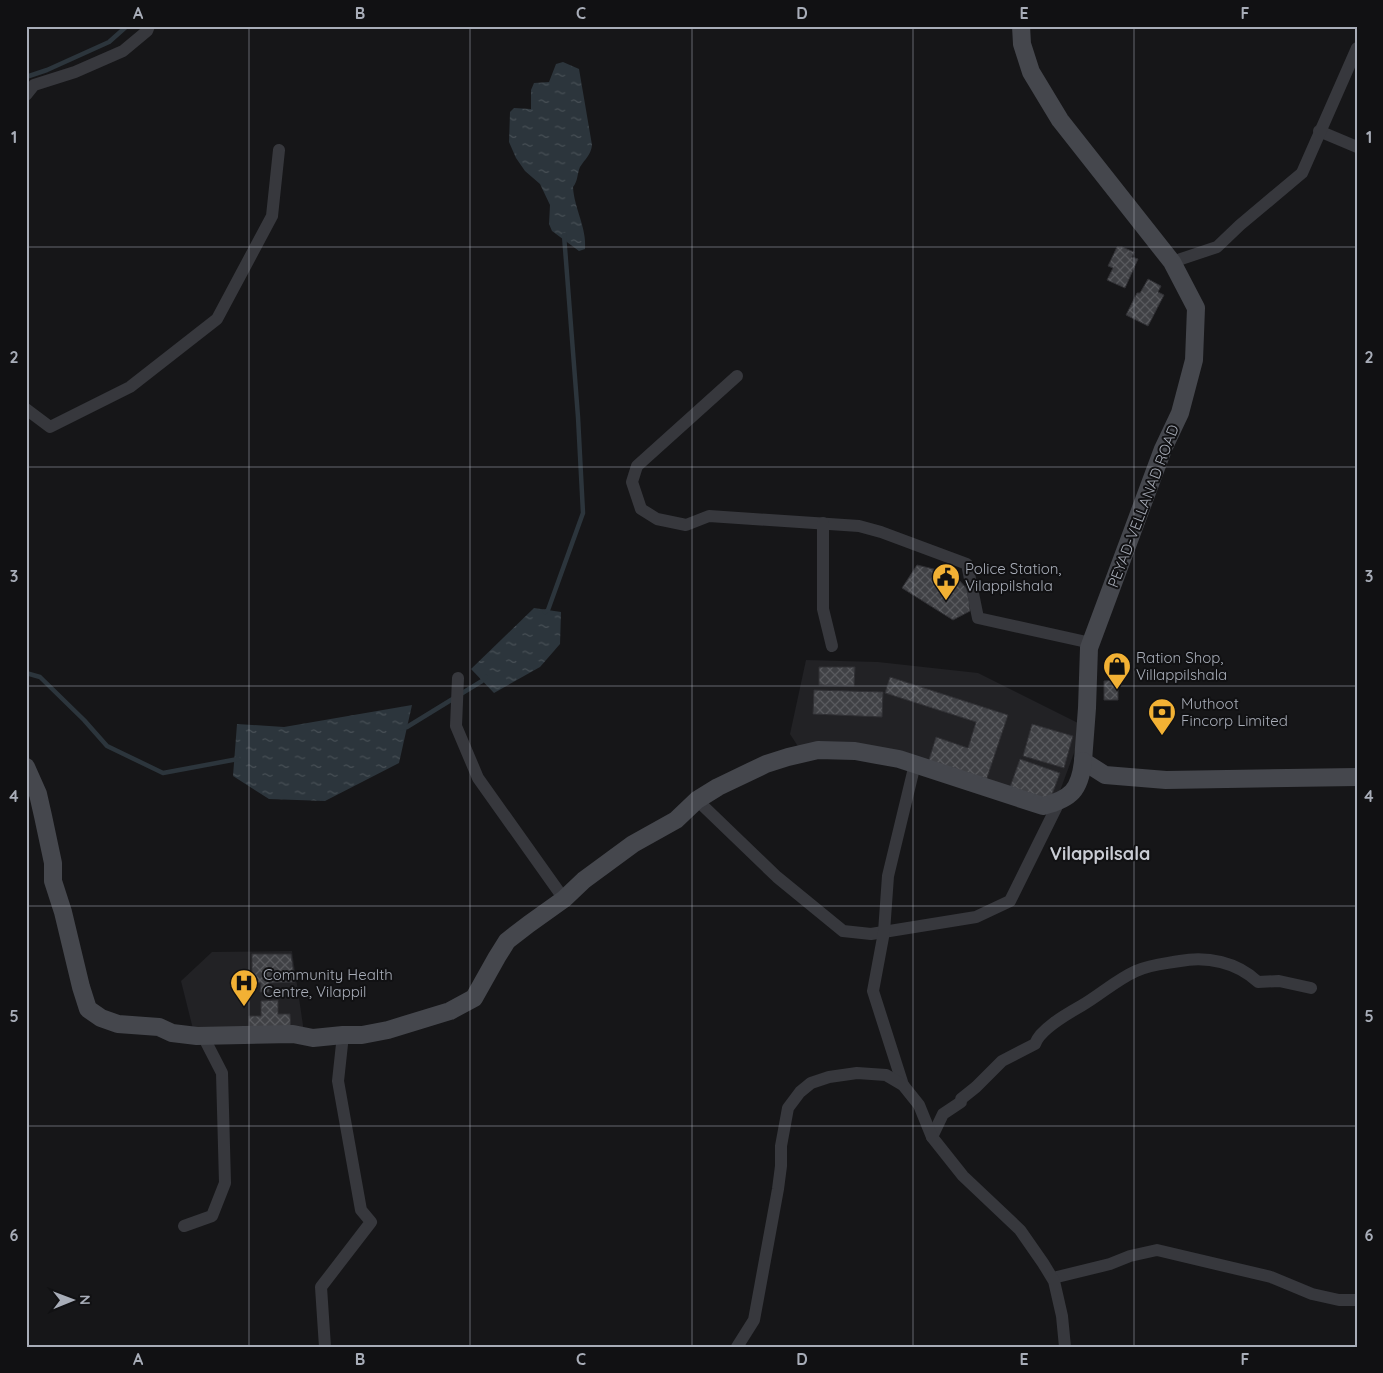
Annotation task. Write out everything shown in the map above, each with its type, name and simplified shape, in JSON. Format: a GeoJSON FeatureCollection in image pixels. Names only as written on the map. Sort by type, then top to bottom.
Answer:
{"type":"FeatureCollection","features":[{"type":"Feature","properties":{"kind":"street"},"geometry":{"type":"LineString","coordinates":[[26,94],[34,85],[75,72],[123,51],[147,31],[149,26]]}},
{"type":"Feature","properties":{"kind":"street","name":"PEYAD-VELLANAD ROAD"},"geometry":{"type":"LineString","coordinates":[[1020,26],[1022,44],[1031,72],[1060,120],[1172,262],[1196,308],[1194,360],[1180,412],[1163,449],[1088,648],[1087,708],[1081,779],[1074,790],[1059,802]]}},
{"type":"Feature","properties":{"kind":"street"},"geometry":{"type":"LineString","coordinates":[[1172,262],[1217,247],[1302,173],[1357,48]]}},
{"type":"Feature","properties":{"kind":"street"},"geometry":{"type":"LineString","coordinates":[[1319,131],[1357,147]]}},
{"type":"Feature","properties":{"kind":"street"},"geometry":{"type":"LineString","coordinates":[[26,409],[50,427],[130,387],[217,319],[272,216],[279,150]]}},
{"type":"Feature","properties":{"kind":"street"},"geometry":{"type":"LineString","coordinates":[[737,376],[637,466],[632,482],[641,508],[657,519],[686,525],[709,516],[859,526],[881,532],[967,564],[978,618],[1090,643]]}},
{"type":"Feature","properties":{"kind":"street"},"geometry":{"type":"LineString","coordinates":[[823,523],[823,609],[832,646]]}},
{"type":"Feature","properties":{"kind":"street"},"geometry":{"type":"LineString","coordinates":[[458,678],[456,726],[478,778],[564,899]]}},
{"type":"Feature","properties":{"kind":"street"},"geometry":{"type":"LineString","coordinates":[[26,767],[38,794],[44,816],[53,862],[54,881],[88,1009],[101,1018],[118,1024],[159,1027],[172,1033],[203,1036],[293,1034],[313,1038],[362,1035],[388,1030],[450,1011],[474,998],[508,941],[564,899],[584,880],[633,844],[676,820],[697,800],[766,764],[818,750],[855,751],[899,759],[1043,806],[1059,802]]}},
{"type":"Feature","properties":{"kind":"street"},"geometry":{"type":"LineString","coordinates":[[1083,761],[1105,775],[1166,780],[1357,777]]}},
{"type":"Feature","properties":{"kind":"street"},"geometry":{"type":"LineString","coordinates":[[903,1085],[873,990],[884,932],[888,876],[916,764]]}},
{"type":"Feature","properties":{"kind":"street"},"geometry":{"type":"LineString","coordinates":[[697,800],[776,877],[843,931],[871,934],[976,918],[1010,901],[1059,802]]}},
{"type":"Feature","properties":{"kind":"street"},"geometry":{"type":"LineString","coordinates":[[932,1137],[943,1114],[961,1102],[961,1099],[987,1077],[1002,1060],[1035,1044],[1036,1040],[1050,1026],[1071,1011],[1099,996],[1118,980],[1152,964],[1195,958],[1202,959],[1233,965],[1258,982],[1279,981],[1311,988]]}},
{"type":"Feature","properties":{"kind":"street"},"geometry":{"type":"LineString","coordinates":[[325,1347],[321,1287],[370,1222],[362,1210],[338,1081],[343,1035]]}},
{"type":"Feature","properties":{"kind":"street"},"geometry":{"type":"LineString","coordinates":[[184,1226],[212,1216],[225,1183],[222,1073],[203,1036]]}},
{"type":"Feature","properties":{"kind":"street"},"geometry":{"type":"LineString","coordinates":[[737,1347],[754,1320],[778,1189],[781,1146],[788,1108],[800,1092],[811,1083],[829,1076],[857,1074],[886,1075],[903,1085],[919,1105],[932,1137],[963,1176],[1020,1230],[1054,1281],[1062,1316],[1065,1347]]}},
{"type":"Feature","properties":{"kind":"street"},"geometry":{"type":"LineString","coordinates":[[1057,1277],[1157,1250],[1271,1277],[1312,1294],[1339,1300],[1357,1300]]}},
{"type":"Feature","properties":{"kind":"shaded area"},"geometry":{"type":"Polygon","coordinates":[[[806,660],[878,662],[978,673],[1084,726],[1057,799],[1044,802],[922,761],[799,748],[790,734],[806,660]]]}},
{"type":"Feature","properties":{"kind":"shaded area","name":"Community Health Centre, Vilappil"},"geometry":{"type":"Polygon","coordinates":[[[292,951],[304,1032],[194,1033],[181,981],[212,952],[292,951]]]}},
{"type":"Feature","properties":{"kind":"water"},"geometry":{"type":"Polygon","coordinates":[[[563,62],[579,69],[592,145],[589,154],[580,167],[573,187],[585,241],[585,249],[579,251],[552,231],[549,224],[550,205],[540,184],[525,171],[516,158],[509,142],[510,112],[514,108],[531,109],[531,90],[534,83],[549,82],[556,64],[563,62]]]}},
{"type":"Feature","properties":{"kind":"water"},"geometry":{"type":"Polygon","coordinates":[[[534,608],[561,612],[560,644],[540,667],[494,693],[471,669],[534,608]]]}},
{"type":"Feature","properties":{"kind":"water"},"geometry":{"type":"Polygon","coordinates":[[[412,705],[399,763],[325,801],[269,799],[233,776],[237,724],[284,727],[412,705]]]}},
{"type":"Feature","properties":{"kind":"building"},"geometry":{"type":"Polygon","coordinates":[[[1117,247],[1134,252],[1132,257],[1138,259],[1125,288],[1107,280],[1113,268],[1108,266],[1117,247]]]}},
{"type":"Feature","properties":{"kind":"building"},"geometry":{"type":"Polygon","coordinates":[[[1148,279],[1161,286],[1158,292],[1164,295],[1148,326],[1126,315],[1137,293],[1140,293],[1148,279]]]}},
{"type":"Feature","properties":{"kind":"building","name":"Police Station, Vilappilshala"},"geometry":{"type":"Polygon","coordinates":[[[917,565],[946,572],[946,577],[957,578],[969,591],[970,611],[953,620],[902,588],[917,565]]]}},
{"type":"Feature","properties":{"kind":"building"},"geometry":{"type":"Polygon","coordinates":[[[819,667],[855,667],[854,686],[819,685],[819,667]]]}},
{"type":"Feature","properties":{"kind":"building"},"geometry":{"type":"Polygon","coordinates":[[[890,677],[1008,715],[986,781],[928,763],[936,737],[968,748],[976,722],[885,693],[890,677]]]}},
{"type":"Feature","properties":{"kind":"building"},"geometry":{"type":"Polygon","coordinates":[[[1118,680],[1118,700],[1104,700],[1104,681],[1118,680]]]}},
{"type":"Feature","properties":{"kind":"building"},"geometry":{"type":"Polygon","coordinates":[[[814,690],[883,692],[882,717],[813,714],[814,690]]]}},
{"type":"Feature","properties":{"kind":"building"},"geometry":{"type":"Polygon","coordinates":[[[1032,724],[1073,736],[1064,768],[1023,756],[1032,724]]]}},
{"type":"Feature","properties":{"kind":"building"},"geometry":{"type":"Polygon","coordinates":[[[1020,759],[1060,773],[1050,800],[1010,787],[1020,759]]]}},
{"type":"Feature","properties":{"kind":"building"},"geometry":{"type":"Polygon","coordinates":[[[252,954],[291,954],[295,982],[269,983],[269,992],[260,992],[261,983],[252,983],[252,954]]]}},
{"type":"Feature","properties":{"kind":"building"},"geometry":{"type":"Polygon","coordinates":[[[278,1000],[278,1014],[290,1014],[291,1032],[249,1032],[249,1016],[261,1016],[261,1001],[278,1000]]]}},
{"type":"Feature","properties":{"kind":"waterway"},"geometry":{"type":"LineString","coordinates":[[26,77],[47,70],[109,42],[127,26]]}},
{"type":"Feature","properties":{"kind":"waterway"},"geometry":{"type":"LineString","coordinates":[[545,612],[548,610],[583,513],[578,417],[564,235]]}},
{"type":"Feature","properties":{"kind":"waterway"},"geometry":{"type":"LineString","coordinates":[[26,673],[40,677],[84,720],[107,746],[163,773],[238,759]]}},
{"type":"Feature","properties":{"kind":"waterway"},"geometry":{"type":"LineString","coordinates":[[401,728],[407,727],[486,677]]}},
{"type":"Feature","properties":{"kind":"place","name":"Police Station, Vilappilshala"},"geometry":{"type":"Point","coordinates":[946,601]}},
{"type":"Feature","properties":{"kind":"place","name":"Ration Shop, Villappilshala"},"geometry":{"type":"Point","coordinates":[1117,690]}},
{"type":"Feature","properties":{"kind":"place","name":"Muthoot Fincorp Limited"},"geometry":{"type":"Point","coordinates":[1162,736]}},
{"type":"Feature","properties":{"kind":"place","name":"Community Health Centre, Vilappil"},"geometry":{"type":"Point","coordinates":[244,1007]}},
{"type":"Feature","properties":{"kind":"district","name":"Vilappilsala"},"geometry":{"type":"Point","coordinates":[1100,853]}}]}
